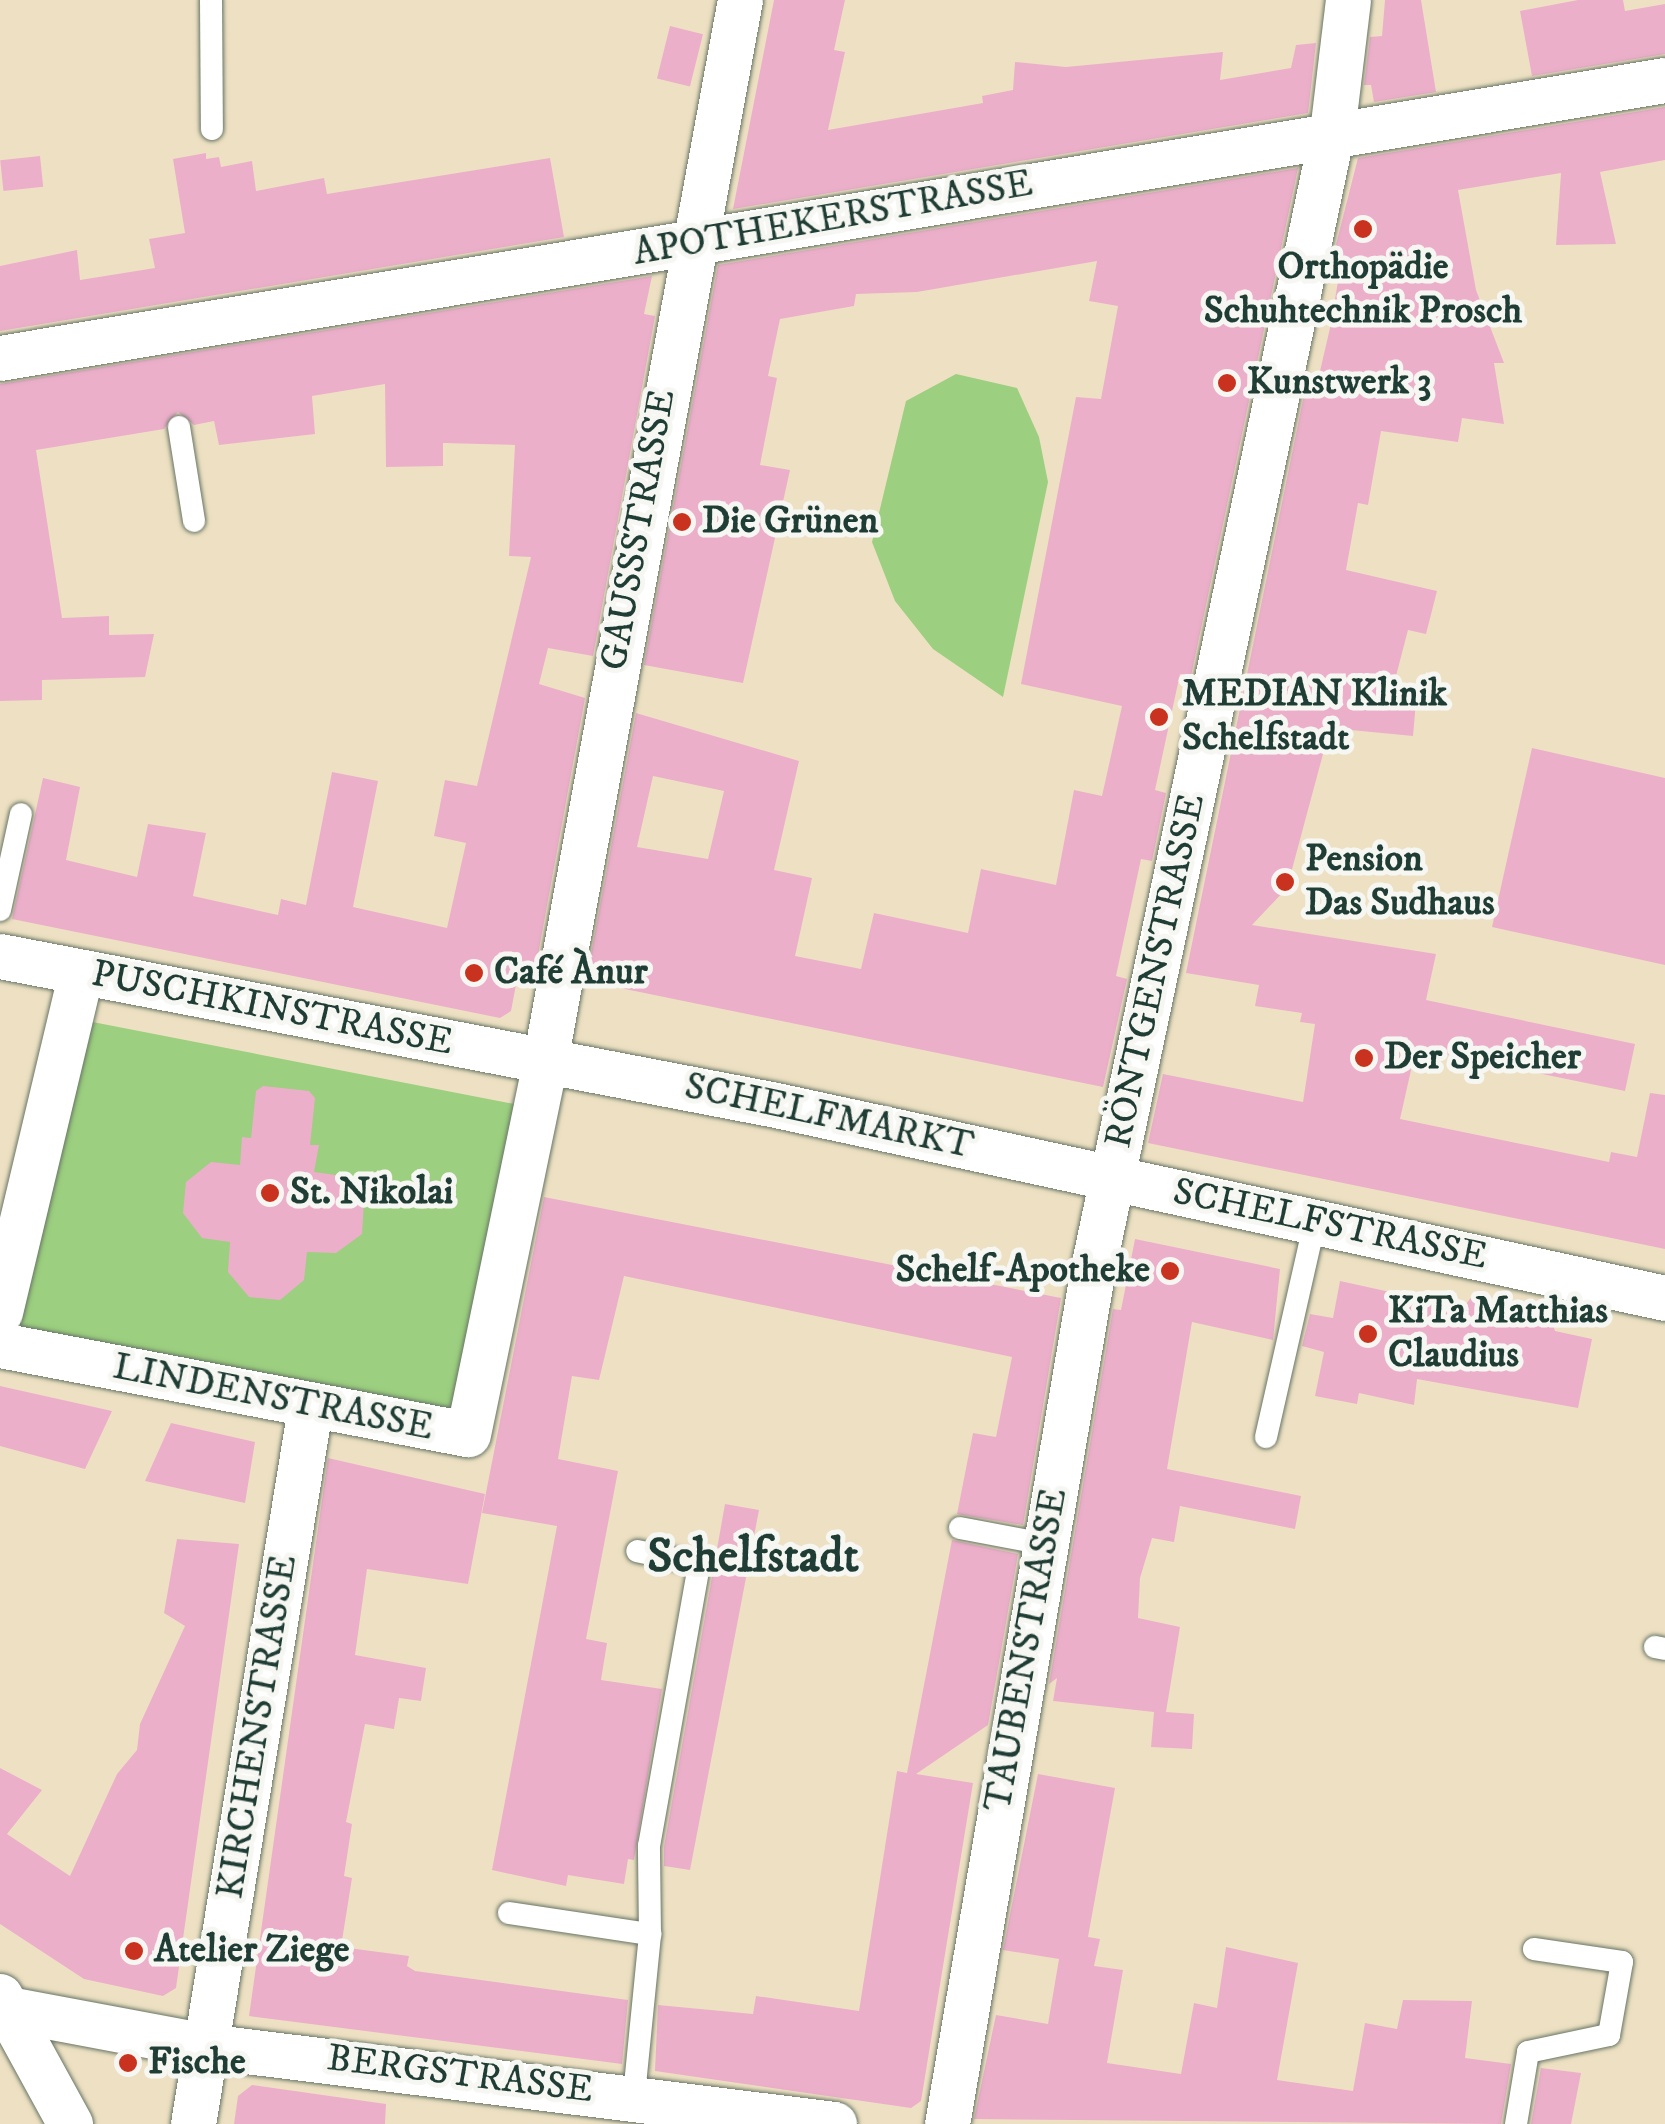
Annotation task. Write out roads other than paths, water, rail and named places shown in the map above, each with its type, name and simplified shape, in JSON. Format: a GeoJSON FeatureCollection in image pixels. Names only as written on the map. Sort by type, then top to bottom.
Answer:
{"type":"FeatureCollection","features":[{"type":"Feature","properties":{"kind":"street","name":"GAUSSSTRASSE"},"geometry":{"type":"LineString","coordinates":[[545,1062],[691,245],[740,0]]}},
{"type":"Feature","properties":{"kind":"street","name":"RÖNTGENSTRASSE"},"geometry":{"type":"LineString","coordinates":[[1112,1176],[1332,132],[1348,0]]}},
{"type":"Feature","properties":{"kind":"street","name":"APOTHEKERSTRASSE"},"geometry":{"type":"LineString","coordinates":[[0,358],[166,342],[1332,132],[1665,80]]}},
{"type":"Feature","properties":{"kind":"street","name":"PUSCHKINSTRASSE"},"geometry":{"type":"LineString","coordinates":[[0,956],[545,1062]]}},
{"type":"Feature","properties":{"kind":"street"},"geometry":{"type":"LineString","coordinates":[[0,1312],[81,972]]}},
{"type":"Feature","properties":{"kind":"street","name":"SCHELFMARKT"},"geometry":{"type":"LineString","coordinates":[[545,1062],[1112,1176]]}},
{"type":"Feature","properties":{"kind":"street","name":"LINDENSTRASSE"},"geometry":{"type":"LineString","coordinates":[[0,1345],[310,1408],[468,1434],[545,1062]]}},
{"type":"Feature","properties":{"kind":"street","name":"SCHELFSTRASSE"},"geometry":{"type":"LineString","coordinates":[[1112,1176],[1665,1298]]}},
{"type":"Feature","properties":{"kind":"street","name":"TAUBENSTRASSE"},"geometry":{"type":"LineString","coordinates":[[947,2124],[1112,1176]]}},
{"type":"Feature","properties":{"kind":"street","name":"KIRCHENSTRASSE"},"geometry":{"type":"LineString","coordinates":[[192,2124],[310,1408]]}},
{"type":"Feature","properties":{"kind":"street"},"geometry":{"type":"LineString","coordinates":[[5,2002],[52,2118]]}},
{"type":"Feature","properties":{"kind":"street","name":"BERGSTRASSE"},"geometry":{"type":"LineString","coordinates":[[5,2002],[206,2046],[634,2095],[834,2124]]}},
{"type":"Feature","properties":{"kind":"lane"},"geometry":{"type":"LineString","coordinates":[[211,0],[212,129]]}},
{"type":"Feature","properties":{"kind":"lane"},"geometry":{"type":"LineString","coordinates":[[179,427],[194,521]]}},
{"type":"Feature","properties":{"kind":"lane"},"geometry":{"type":"LineString","coordinates":[[0,910],[21,814]]}},
{"type":"Feature","properties":{"kind":"lane"},"geometry":{"type":"LineString","coordinates":[[1266,1437],[1315,1222]]}},
{"type":"Feature","properties":{"kind":"lane"},"geometry":{"type":"LineString","coordinates":[[960,1528],[1045,1544]]}},
{"type":"Feature","properties":{"kind":"lane"},"geometry":{"type":"LineString","coordinates":[[634,2095],[650,1934],[649,1846],[699,1564],[637,1551]]}},
{"type":"Feature","properties":{"kind":"lane"},"geometry":{"type":"LineString","coordinates":[[510,1913],[650,1934]]}},
{"type":"Feature","properties":{"kind":"lane"},"geometry":{"type":"LineString","coordinates":[[1516,2124],[1528,2052],[1609,2035],[1622,1962],[1534,1950]]}},
{"type":"Feature","properties":{"kind":"place","name":"Orthopädie Schuhtechnik Prosch"},"geometry":{"type":"Point","coordinates":[1363,229]}},
{"type":"Feature","properties":{"kind":"place","name":"Kunstwerk 3"},"geometry":{"type":"Point","coordinates":[1227,383]}},
{"type":"Feature","properties":{"kind":"place","name":"Die Grünen"},"geometry":{"type":"Point","coordinates":[682,522]}},
{"type":"Feature","properties":{"kind":"place","name":"MEDIAN Klinik Schelfstadt"},"geometry":{"type":"Point","coordinates":[1159,717]}},
{"type":"Feature","properties":{"kind":"place","name":"Pension Das Sudhaus"},"geometry":{"type":"Point","coordinates":[1285,882]}},
{"type":"Feature","properties":{"kind":"place","name":"Café Ànur"},"geometry":{"type":"Point","coordinates":[474,973]}},
{"type":"Feature","properties":{"kind":"place","name":"Der Speicher"},"geometry":{"type":"Point","coordinates":[1364,1058]}},
{"type":"Feature","properties":{"kind":"place","name":"St. Nikolai"},"geometry":{"type":"Point","coordinates":[270,1193]}},
{"type":"Feature","properties":{"kind":"place","name":"Schelf-Apotheke"},"geometry":{"type":"Point","coordinates":[1170,1271]}},
{"type":"Feature","properties":{"kind":"place","name":"KiTa Matthias Claudius"},"geometry":{"type":"Point","coordinates":[1368,1334]}},
{"type":"Feature","properties":{"kind":"place","name":"Atelier Ziege"},"geometry":{"type":"Point","coordinates":[134,1951]}},
{"type":"Feature","properties":{"kind":"place","name":"Fische"},"geometry":{"type":"Point","coordinates":[128,2063]}},
{"type":"Feature","properties":{"kind":"district","name":"Schelfstadt"},"geometry":{"type":"Point","coordinates":[753,1558]}}]}
